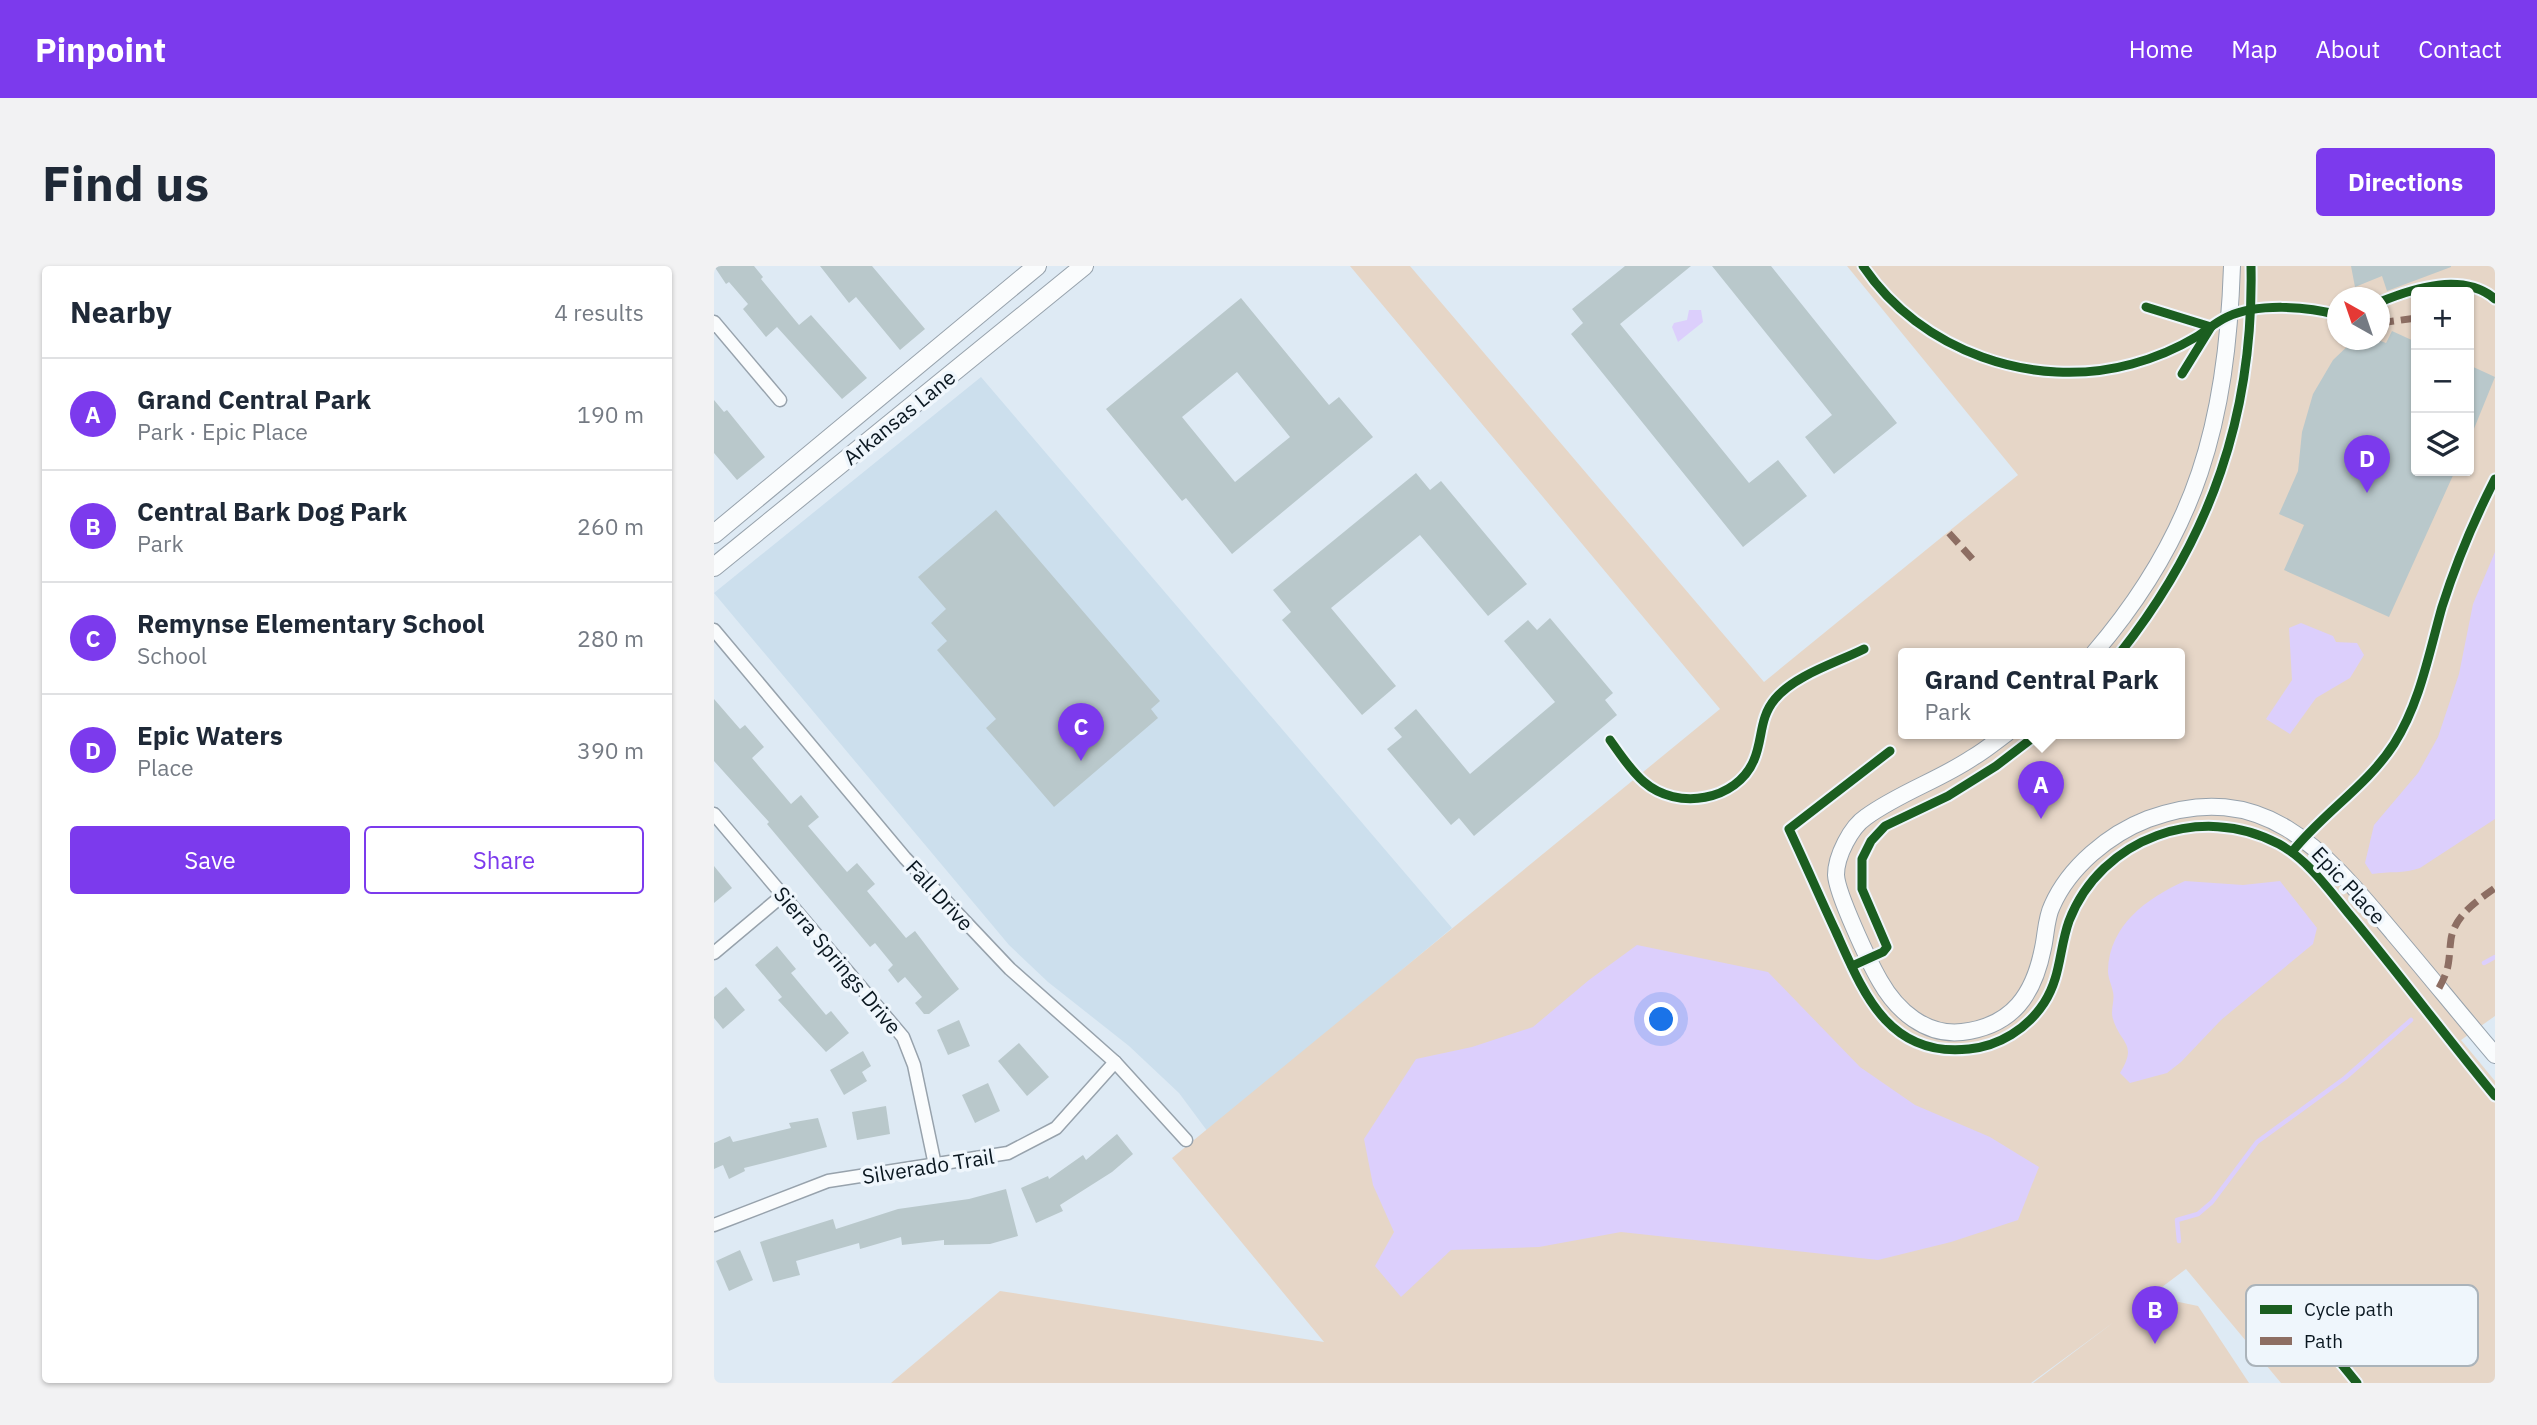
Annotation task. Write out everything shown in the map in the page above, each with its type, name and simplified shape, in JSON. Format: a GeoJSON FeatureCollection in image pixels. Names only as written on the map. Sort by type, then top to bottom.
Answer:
{"type":"FeatureCollection","features":[{"type":"Feature","properties":{"kind":"main road","name":"Arkansas Lane"},"geometry":{"type":"LineString","coordinates":[[714,534],[1037,266]]}},
{"type":"Feature","properties":{"kind":"main road","name":"Arkansas Lane"},"geometry":{"type":"LineString","coordinates":[[714,567],[1084,266]]}},
{"type":"Feature","properties":{"kind":"street"},"geometry":{"type":"LineString","coordinates":[[2098,648],[2157,567],[2203,468],[2220,402],[2228,337],[2232,266]]}},
{"type":"Feature","properties":{"kind":"street"},"geometry":{"type":"LineString","coordinates":[[714,322],[780,400]]}},
{"type":"Feature","properties":{"kind":"street","name":"Fall Drive"},"geometry":{"type":"LineString","coordinates":[[714,630],[905,858],[1010,969],[1115,1062],[1186,1140]]}},
{"type":"Feature","properties":{"kind":"street","name":"Epic Place"},"geometry":{"type":"LineString","coordinates":[[1999,739],[1972,759],[1864,818],[1845,844],[1836,874],[1845,902],[1888,995],[1910,1017],[1930,1028],[1959,1032],[1989,1026],[2005,1016],[2028,994],[2037,977],[2051,907],[2073,872],[2092,853],[2135,824],[2166,813],[2225,807],[2254,811],[2283,824],[2317,848],[2358,891],[2495,1055]]}},
{"type":"Feature","properties":{"kind":"street","name":"Sierra Springs Drive"},"geometry":{"type":"LineString","coordinates":[[714,814],[903,1037],[914,1065],[935,1165]]}},
{"type":"Feature","properties":{"kind":"street"},"geometry":{"type":"LineString","coordinates":[[714,953],[783,895]]}},
{"type":"Feature","properties":{"kind":"street","name":"Silverado Trail"},"geometry":{"type":"LineString","coordinates":[[714,1225],[828,1181],[1008,1153],[1056,1128],[1115,1062]]}},
{"type":"Feature","properties":{"kind":"shaded area"},"geometry":{"type":"Polygon","coordinates":[[[1350,266],[1410,266],[1764,682],[2018,475],[1847,266],[2495,266],[2495,1016],[2461,1040],[2495,1081],[2495,1383],[2281,1383],[2267,1366],[2478,1366],[2478,1285],[2246,1285],[2246,1341],[2186,1269],[2150,1296],[2198,1306],[2249,1383],[2033,1383],[2114,1322],[2031,1383],[891,1383],[1000,1291],[1324,1342],[1172,1158],[1720,709],[1350,266]]]}},
{"type":"Feature","properties":{"kind":"shaded area"},"geometry":{"type":"Polygon","coordinates":[[[1689,310],[1701,310],[1703,322],[1678,342],[1672,327],[1674,323],[1687,320],[1689,310]]]}},
{"type":"Feature","properties":{"kind":"shaded area"},"geometry":{"type":"Polygon","coordinates":[[[981,377],[1452,928],[1208,1132],[1179,1093],[1129,1046],[1048,982],[1009,945],[714,593],[981,377]]]}},
{"type":"Feature","properties":{"kind":"shaded area"},"geometry":{"type":"Polygon","coordinates":[[[2495,552],[2495,819],[2420,868],[2372,874],[2365,863],[2374,825],[2418,773],[2438,737],[2459,674],[2473,604],[2495,552]]]}},
{"type":"Feature","properties":{"kind":"shaded area"},"geometry":{"type":"Polygon","coordinates":[[[2301,623],[2333,636],[2336,642],[2357,643],[2364,655],[2350,678],[2316,698],[2290,734],[2266,719],[2292,680],[2289,628],[2301,623]]]}},
{"type":"Feature","properties":{"kind":"shaded area"},"geometry":{"type":"Polygon","coordinates":[[[2185,881],[2243,885],[2280,881],[2317,928],[2313,944],[2221,1020],[2167,1073],[2130,1083],[2120,1073],[2128,1050],[2112,1016],[2113,995],[2108,971],[2110,955],[2115,940],[2133,915],[2157,896],[2185,881]]]}},
{"type":"Feature","properties":{"kind":"shaded area"},"geometry":{"type":"Polygon","coordinates":[[[1637,945],[1768,972],[1860,1067],[1915,1105],[1990,1137],[2039,1167],[2018,1220],[1951,1242],[1878,1260],[1621,1232],[1539,1247],[1451,1250],[1401,1297],[1375,1266],[1394,1232],[1373,1185],[1364,1139],[1416,1059],[1472,1047],[1533,1027],[1589,980],[1637,945]]]}},
{"type":"Feature","properties":{"kind":"building"},"geometry":{"type":"Polygon","coordinates":[[[714,266],[754,266],[763,277],[761,279],[799,325],[811,315],[867,378],[842,399],[777,327],[766,337],[743,309],[748,304],[729,282],[726,284],[714,266]]]}},
{"type":"Feature","properties":{"kind":"building"},"geometry":{"type":"Polygon","coordinates":[[[820,266],[872,266],[925,329],[900,350],[856,297],[849,303],[820,266]]]}},
{"type":"Feature","properties":{"kind":"building"},"geometry":{"type":"Polygon","coordinates":[[[1625,266],[1691,266],[1620,324],[1749,483],[1778,460],[1807,496],[1743,547],[1571,334],[1583,323],[1572,309],[1625,266]]]}},
{"type":"Feature","properties":{"kind":"building"},"geometry":{"type":"Polygon","coordinates":[[[1712,266],[1771,266],[1897,423],[1834,474],[1805,437],[1832,415],[1712,266]]]}},
{"type":"Feature","properties":{"kind":"building"},"geometry":{"type":"Polygon","coordinates":[[[2351,266],[2451,266],[2390,290],[2390,287],[2386,287],[2382,276],[2355,287],[2351,266]]]}},
{"type":"Feature","properties":{"kind":"building"},"geometry":{"type":"Polygon","coordinates":[[[1241,298],[1329,405],[1339,397],[1373,437],[1232,554],[1186,498],[1182,501],[1106,409],[1241,298]],[[1237,372],[1182,417],[1235,482],[1290,437],[1237,372]]]}},
{"type":"Feature","properties":{"kind":"building"},"geometry":{"type":"Polygon","coordinates":[[[2392,331],[2411,340],[2411,476],[2453,476],[2389,617],[2284,570],[2304,525],[2279,514],[2298,471],[2302,432],[2313,394],[2333,360],[2344,350],[2390,350],[2392,331]]]}},
{"type":"Feature","properties":{"kind":"building"},"geometry":{"type":"Polygon","coordinates":[[[2474,367],[2495,377],[2474,429],[2474,367]]]}},
{"type":"Feature","properties":{"kind":"building"},"geometry":{"type":"Polygon","coordinates":[[[714,400],[724,412],[727,410],[765,457],[737,480],[714,453],[714,400]]]}},
{"type":"Feature","properties":{"kind":"building"},"geometry":{"type":"Polygon","coordinates":[[[1416,473],[1430,490],[1441,481],[1527,584],[1488,616],[1420,535],[1331,608],[1396,686],[1362,715],[1282,620],[1291,612],[1273,590],[1416,473]]]}},
{"type":"Feature","properties":{"kind":"building"},"geometry":{"type":"Polygon","coordinates":[[[996,510],[1160,701],[1151,709],[1158,718],[1054,807],[986,728],[996,719],[937,650],[947,641],[931,623],[946,609],[918,577],[996,510]]]}},
{"type":"Feature","properties":{"kind":"building"},"geometry":{"type":"Polygon","coordinates":[[[1550,618],[1613,693],[1605,700],[1617,715],[1474,836],[1459,818],[1451,825],[1387,749],[1402,737],[1394,728],[1416,709],[1470,774],[1555,702],[1504,641],[1528,620],[1537,630],[1550,618]]]}},
{"type":"Feature","properties":{"kind":"building"},"geometry":{"type":"Polygon","coordinates":[[[714,699],[740,729],[745,725],[764,747],[752,758],[791,804],[801,795],[819,817],[808,826],[847,872],[857,863],[875,884],[867,891],[906,938],[915,931],[959,989],[929,1014],[924,1014],[915,1003],[922,997],[905,977],[898,983],[888,970],[893,965],[875,943],[870,947],[767,824],[769,822],[714,761],[714,699]]]}},
{"type":"Feature","properties":{"kind":"building"},"geometry":{"type":"Polygon","coordinates":[[[714,866],[732,888],[714,903],[714,866]]]}},
{"type":"Feature","properties":{"kind":"building"},"geometry":{"type":"Polygon","coordinates":[[[777,946],[796,969],[791,973],[826,1015],[831,1011],[849,1033],[826,1052],[778,1000],[782,997],[755,965],[777,946]]]}},
{"type":"Feature","properties":{"kind":"building"},"geometry":{"type":"Polygon","coordinates":[[[726,987],[745,1010],[723,1029],[714,1018],[714,997],[726,987]]]}},
{"type":"Feature","properties":{"kind":"building"},"geometry":{"type":"Polygon","coordinates":[[[959,1020],[970,1046],[948,1055],[937,1030],[959,1020]]]}},
{"type":"Feature","properties":{"kind":"building"},"geometry":{"type":"Polygon","coordinates":[[[1019,1043],[1049,1077],[1027,1096],[998,1061],[1019,1043]]]}},
{"type":"Feature","properties":{"kind":"building"},"geometry":{"type":"Polygon","coordinates":[[[863,1051],[871,1066],[862,1072],[867,1081],[844,1095],[830,1070],[863,1051]]]}},
{"type":"Feature","properties":{"kind":"building"},"geometry":{"type":"Polygon","coordinates":[[[988,1083],[1000,1111],[975,1123],[962,1095],[988,1083]]]}},
{"type":"Feature","properties":{"kind":"building"},"geometry":{"type":"Polygon","coordinates":[[[886,1106],[890,1134],[857,1140],[852,1112],[886,1106]]]}},
{"type":"Feature","properties":{"kind":"building"},"geometry":{"type":"Polygon","coordinates":[[[818,1118],[827,1147],[744,1168],[745,1171],[729,1179],[723,1165],[714,1169],[714,1143],[730,1136],[733,1142],[791,1128],[789,1123],[818,1118]]]}},
{"type":"Feature","properties":{"kind":"building"},"geometry":{"type":"Polygon","coordinates":[[[1117,1134],[1133,1154],[1112,1172],[1060,1205],[1063,1211],[1036,1223],[1021,1188],[1048,1176],[1049,1179],[1083,1155],[1086,1160],[1117,1134]]]}},
{"type":"Feature","properties":{"kind":"building"},"geometry":{"type":"Polygon","coordinates":[[[1006,1189],[1018,1236],[990,1244],[944,1245],[944,1240],[902,1245],[901,1237],[860,1249],[859,1243],[796,1261],[800,1275],[773,1282],[760,1242],[833,1219],[836,1229],[898,1209],[969,1199],[1006,1189]]]}},
{"type":"Feature","properties":{"kind":"building"},"geometry":{"type":"Polygon","coordinates":[[[740,1250],[753,1280],[729,1291],[716,1261],[740,1250]]]}},
{"type":"Feature","properties":{"kind":"waterway"},"geometry":{"type":"LineString","coordinates":[[2484,963],[2495,957]]}},
{"type":"Feature","properties":{"kind":"waterway"},"geometry":{"type":"LineString","coordinates":[[2179,1241],[2177,1220],[2198,1214],[2212,1202],[2257,1142],[2345,1078],[2411,1020]]}},
{"type":"Feature","properties":{"kind":"marked path"},"geometry":{"type":"LineString","coordinates":[[2390,322],[2411,319]]}},
{"type":"Feature","properties":{"kind":"marked path"},"geometry":{"type":"LineString","coordinates":[[1949,533],[1976,563]]}},
{"type":"Feature","properties":{"kind":"marked path"},"geometry":{"type":"LineString","coordinates":[[2439,988],[2447,969],[2453,930],[2468,909],[2495,888]]}},
{"type":"Feature","properties":{"kind":"cycle path"},"geometry":{"type":"LineString","coordinates":[[1863,266],[1887,296],[1915,321],[1947,341],[1982,357],[2019,367],[2057,372],[2095,371],[2140,362],[2165,353],[2219,321],[2239,313],[2282,307],[2327,313]]}},
{"type":"Feature","properties":{"kind":"cycle path"},"geometry":{"type":"LineString","coordinates":[[2124,648],[2179,565],[2202,519],[2221,471],[2235,423],[2245,372],[2251,266]]}},
{"type":"Feature","properties":{"kind":"cycle path"},"geometry":{"type":"LineString","coordinates":[[2390,298],[2423,288],[2454,284],[2482,291],[2495,299]]}},
{"type":"Feature","properties":{"kind":"cycle path"},"geometry":{"type":"LineString","coordinates":[[2146,307],[2211,327],[2182,374]]}},
{"type":"Feature","properties":{"kind":"cycle path"},"geometry":{"type":"LineString","coordinates":[[2292,852],[2371,773],[2403,728],[2423,677],[2453,574],[2495,479]]}},
{"type":"Feature","properties":{"kind":"cycle path"},"geometry":{"type":"LineString","coordinates":[[1610,740],[1635,773],[1658,791],[1689,799],[1720,793],[1746,774],[1757,752],[1766,714],[1775,699],[1805,676],[1864,649]]}},
{"type":"Feature","properties":{"kind":"cycle path"},"geometry":{"type":"LineString","coordinates":[[1852,966],[1883,952],[1887,947],[1862,889],[1862,859],[1871,841],[1885,826],[1948,796],[1996,766],[2031,739]]}},
{"type":"Feature","properties":{"kind":"cycle path"},"geometry":{"type":"LineString","coordinates":[[1890,751],[1789,829],[1857,977],[1882,1016],[1898,1032],[1918,1043],[1941,1049],[1980,1047],[2011,1035],[2029,1021],[2050,993],[2069,921],[2084,892],[2104,868],[2129,849],[2157,836],[2187,828],[2218,827],[2249,832],[2279,844],[2301,859],[2372,942],[2495,1096]]}},
{"type":"Feature","properties":{"kind":"cycle path"},"geometry":{"type":"LineString","coordinates":[[2343,1366],[2357,1383]]}},
{"type":"Feature","properties":{"kind":"place","name":"Epic Waters"},"geometry":{"type":"Point","coordinates":[2367,493]}},
{"type":"Feature","properties":{"kind":"place","name":"Remynse Elementary School"},"geometry":{"type":"Point","coordinates":[1081,761]}},
{"type":"Feature","properties":{"kind":"place","name":"Grand Central Park"},"geometry":{"type":"Point","coordinates":[2041,819]}},
{"type":"Feature","properties":{"kind":"place","name":"Central Bark Dog Park"},"geometry":{"type":"Point","coordinates":[2155,1344]}}]}
